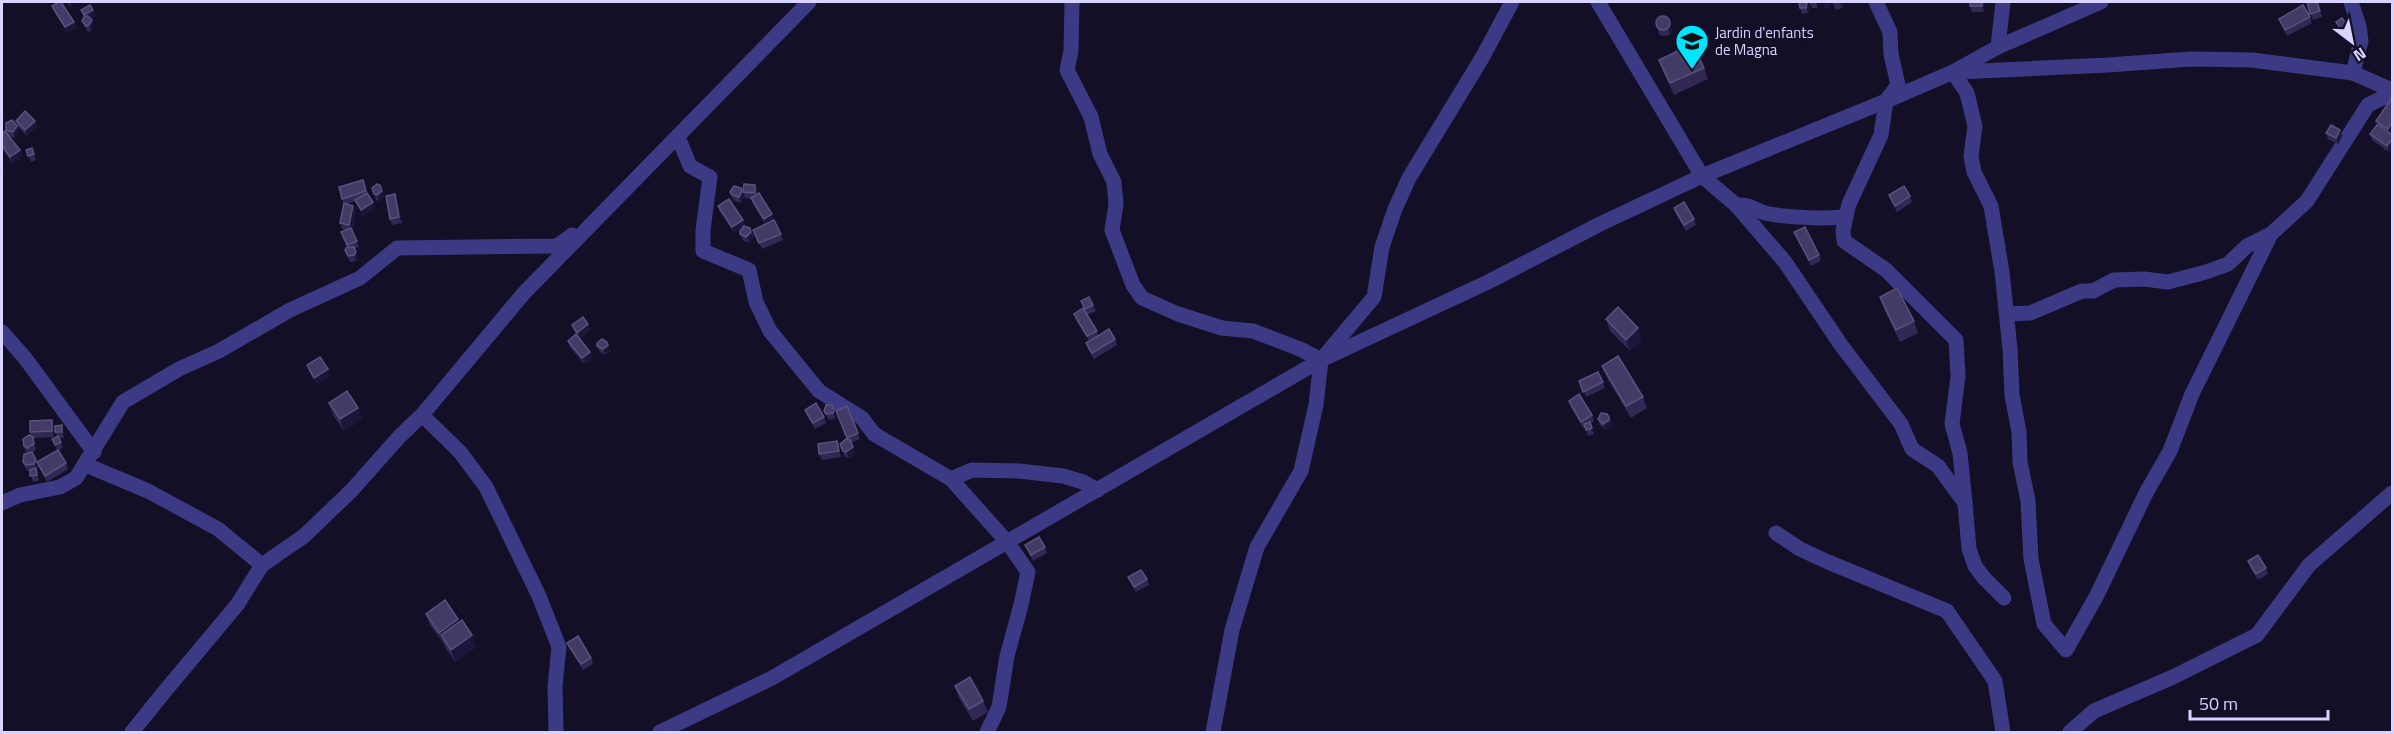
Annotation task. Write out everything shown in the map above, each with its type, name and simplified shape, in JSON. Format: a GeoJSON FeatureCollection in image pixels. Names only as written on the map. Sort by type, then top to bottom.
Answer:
{"type":"FeatureCollection","features":[{"type":"Feature","properties":{"kind":"street"},"geometry":{"type":"LineString","coordinates":[[132,732],[237,605],[262,565],[304,536],[351,491],[422,415],[524,293],[809,2]]}},
{"type":"Feature","properties":{"kind":"street"},"geometry":{"type":"LineString","coordinates":[[1072,2],[1071,51],[1067,70],[1091,117],[1100,154],[1114,182],[1116,204],[1112,231],[1133,285],[1142,298],[1178,314],[1222,328],[1253,331],[1300,349],[1321,360]]}},
{"type":"Feature","properties":{"kind":"street"},"geometry":{"type":"LineString","coordinates":[[1213,732],[1232,630],[1257,548],[1301,471],[1316,405],[1321,360],[1374,297],[1382,247],[1409,178],[1482,58],[1512,2]]}},
{"type":"Feature","properties":{"kind":"street"},"geometry":{"type":"LineString","coordinates":[[1598,2],[1702,176],[1736,205],[1796,276],[1841,345],[1900,424],[1912,449],[1938,466],[1965,502]]}},
{"type":"Feature","properties":{"kind":"street"},"geometry":{"type":"LineString","coordinates":[[1876,2],[1890,32],[1891,54],[1898,85],[1886,101],[1881,135],[1849,204],[1843,231],[1844,241],[1886,270],[1956,340],[1958,376],[1952,424],[1960,453],[1969,549],[1975,566],[2004,598]]}},
{"type":"Feature","properties":{"kind":"street"},"geometry":{"type":"LineString","coordinates":[[1998,47],[2003,2]]}},
{"type":"Feature","properties":{"kind":"street"},"geometry":{"type":"LineString","coordinates":[[660,732],[772,678],[1321,360],[1488,282],[1600,224],[1702,176],[1953,72],[1998,47],[2101,2]]}},
{"type":"Feature","properties":{"kind":"street"},"geometry":{"type":"LineString","coordinates":[[2351,2],[2360,26],[2361,41],[2353,73]]}},
{"type":"Feature","properties":{"kind":"street"},"geometry":{"type":"LineString","coordinates":[[1953,72],[2191,59],[2253,60],[2353,73],[2392,92]]}},
{"type":"Feature","properties":{"kind":"street"},"geometry":{"type":"LineString","coordinates":[[1953,72],[1967,93],[1975,126],[1971,156],[1974,172],[1991,206],[2002,272],[2012,395],[2019,432],[2020,462],[2028,501],[2031,559],[2044,624],[2066,650],[2097,595],[2146,493],[2170,451],[2192,394],[2271,234]]}},
{"type":"Feature","properties":{"kind":"street"},"geometry":{"type":"LineString","coordinates":[[2007,314],[2030,313],[2082,291],[2092,291],[2114,280],[2144,279],[2168,282],[2228,264],[2247,246],[2271,234],[2307,201],[2368,105],[2392,92]]}},
{"type":"Feature","properties":{"kind":"street"},"geometry":{"type":"LineString","coordinates":[[678,137],[690,166],[710,177],[703,230],[703,251],[749,270],[756,302],[770,331],[819,391],[862,418],[874,434],[951,479],[1008,543],[1028,572],[1022,605],[1007,656],[999,707],[987,732]]}},
{"type":"Feature","properties":{"kind":"street"},"geometry":{"type":"LineString","coordinates":[[1736,205],[1752,206],[1762,212],[1787,217],[1815,216],[1836,219],[1846,216]]}},
{"type":"Feature","properties":{"kind":"street"},"geometry":{"type":"LineString","coordinates":[[2,503],[20,495],[60,487],[76,478],[90,459],[123,402],[179,369],[219,351],[290,310],[360,278],[397,248],[557,246],[594,220]]}},
{"type":"Feature","properties":{"kind":"street"},"geometry":{"type":"LineString","coordinates":[[2,332],[25,358],[90,459],[218,529],[262,565]]}},
{"type":"Feature","properties":{"kind":"street"},"geometry":{"type":"LineString","coordinates":[[422,415],[460,452],[486,487],[543,605],[559,647],[555,686],[556,732]]}},
{"type":"Feature","properties":{"kind":"street"},"geometry":{"type":"LineString","coordinates":[[951,479],[972,470],[1019,471],[1063,476],[1083,482],[1098,490]]}},
{"type":"Feature","properties":{"kind":"street"},"geometry":{"type":"LineString","coordinates":[[2070,732],[2094,711],[2173,677],[2257,635],[2309,565],[2392,493]]}},
{"type":"Feature","properties":{"kind":"street"},"geometry":{"type":"LineString","coordinates":[[1776,533],[1800,549],[1828,562],[1947,610],[1995,681],[2003,732]]}},
{"type":"Feature","properties":{"kind":"building"},"geometry":{"type":"Polygon","coordinates":[[[59,2],[74,22],[65,27],[52,6],[59,2]]]}},
{"type":"Feature","properties":{"kind":"building"},"geometry":{"type":"Polygon","coordinates":[[[1799,2],[1807,2],[1806,8],[1800,8],[1799,2]]]}},
{"type":"Feature","properties":{"kind":"building"},"geometry":{"type":"Polygon","coordinates":[[[1970,2],[1982,2],[1982,6],[1970,6],[1970,2]]]}},
{"type":"Feature","properties":{"kind":"building"},"geometry":{"type":"Polygon","coordinates":[[[2307,2],[2317,2],[2320,11],[2310,14],[2307,2]]]}},
{"type":"Feature","properties":{"kind":"building"},"geometry":{"type":"Polygon","coordinates":[[[90,5],[93,10],[84,15],[81,10],[90,5]]]}},
{"type":"Feature","properties":{"kind":"building"},"geometry":{"type":"Polygon","coordinates":[[[2303,5],[2310,17],[2285,30],[2279,19],[2303,5]]]}},
{"type":"Feature","properties":{"kind":"building"},"geometry":{"type":"Polygon","coordinates":[[[85,16],[92,20],[86,26],[82,21],[85,16]]]}},
{"type":"Feature","properties":{"kind":"building"},"geometry":{"type":"Polygon","coordinates":[[[1660,16],[1666,16],[1670,23],[1666,30],[1660,30],[1656,26],[1656,20],[1660,16]]]}},
{"type":"Feature","properties":{"kind":"building"},"geometry":{"type":"Polygon","coordinates":[[[2342,18],[2348,27],[2342,31],[2336,22],[2342,18]]]}},
{"type":"Feature","properties":{"kind":"building"},"geometry":{"type":"Polygon","coordinates":[[[1692,44],[1704,68],[1670,83],[1659,60],[1692,44]]]}},
{"type":"Feature","properties":{"kind":"building"},"geometry":{"type":"Polygon","coordinates":[[[2391,99],[2392,121],[2388,129],[2376,121],[2391,99]]]}},
{"type":"Feature","properties":{"kind":"building"},"geometry":{"type":"Polygon","coordinates":[[[25,111],[35,121],[25,130],[16,121],[25,111]]]}},
{"type":"Feature","properties":{"kind":"building"},"geometry":{"type":"Polygon","coordinates":[[[12,120],[17,126],[13,132],[6,130],[6,123],[12,120]]]}},
{"type":"Feature","properties":{"kind":"building"},"geometry":{"type":"Polygon","coordinates":[[[2378,124],[2392,135],[2387,146],[2370,134],[2378,124]]]}},
{"type":"Feature","properties":{"kind":"building"},"geometry":{"type":"Polygon","coordinates":[[[2331,125],[2340,130],[2336,138],[2326,133],[2331,125]]]}},
{"type":"Feature","properties":{"kind":"building"},"geometry":{"type":"Polygon","coordinates":[[[5,131],[20,150],[10,157],[2,145],[2,134],[5,131]]]}},
{"type":"Feature","properties":{"kind":"building"},"geometry":{"type":"Polygon","coordinates":[[[32,148],[34,154],[28,156],[26,150],[32,148]]]}},
{"type":"Feature","properties":{"kind":"building"},"geometry":{"type":"Polygon","coordinates":[[[363,180],[366,191],[342,199],[339,187],[363,180]]]}},
{"type":"Feature","properties":{"kind":"building"},"geometry":{"type":"Polygon","coordinates":[[[377,184],[380,185],[382,191],[377,195],[374,194],[372,188],[377,184]]]}},
{"type":"Feature","properties":{"kind":"building"},"geometry":{"type":"Polygon","coordinates":[[[744,184],[755,185],[755,193],[743,192],[744,184]]]}},
{"type":"Feature","properties":{"kind":"building"},"geometry":{"type":"Polygon","coordinates":[[[734,186],[741,188],[739,197],[730,192],[734,186]]]}},
{"type":"Feature","properties":{"kind":"building"},"geometry":{"type":"Polygon","coordinates":[[[1904,186],[1910,196],[1895,206],[1889,195],[1904,186]]]}},
{"type":"Feature","properties":{"kind":"building"},"geometry":{"type":"Polygon","coordinates":[[[367,193],[373,202],[361,210],[355,200],[367,193]]]}},
{"type":"Feature","properties":{"kind":"building"},"geometry":{"type":"Polygon","coordinates":[[[759,193],[772,214],[764,219],[751,198],[759,193]]]}},
{"type":"Feature","properties":{"kind":"building"},"geometry":{"type":"Polygon","coordinates":[[[395,194],[399,217],[390,219],[386,196],[395,194]]]}},
{"type":"Feature","properties":{"kind":"building"},"geometry":{"type":"Polygon","coordinates":[[[729,199],[743,220],[732,227],[718,206],[729,199]]]}},
{"type":"Feature","properties":{"kind":"building"},"geometry":{"type":"Polygon","coordinates":[[[1684,202],[1694,219],[1684,225],[1674,208],[1684,202]]]}},
{"type":"Feature","properties":{"kind":"building"},"geometry":{"type":"Polygon","coordinates":[[[344,203],[353,206],[349,225],[340,223],[344,203]]]}},
{"type":"Feature","properties":{"kind":"building"},"geometry":{"type":"Polygon","coordinates":[[[774,220],[781,234],[759,243],[753,230],[774,220]]]}},
{"type":"Feature","properties":{"kind":"building"},"geometry":{"type":"Polygon","coordinates":[[[744,226],[750,228],[751,232],[746,237],[740,234],[744,226]]]}},
{"type":"Feature","properties":{"kind":"building"},"geometry":{"type":"Polygon","coordinates":[[[1805,227],[1819,255],[1809,260],[1794,232],[1805,227]]]}},
{"type":"Feature","properties":{"kind":"building"},"geometry":{"type":"Polygon","coordinates":[[[351,228],[357,241],[347,245],[341,232],[351,228]]]}},
{"type":"Feature","properties":{"kind":"building"},"geometry":{"type":"Polygon","coordinates":[[[347,247],[354,247],[356,252],[354,255],[348,256],[345,250],[347,247]]]}},
{"type":"Feature","properties":{"kind":"building"},"geometry":{"type":"Polygon","coordinates":[[[1897,288],[1914,321],[1896,330],[1880,297],[1897,288]]]}},
{"type":"Feature","properties":{"kind":"building"},"geometry":{"type":"Polygon","coordinates":[[[1089,297],[1093,305],[1085,309],[1081,301],[1089,297]]]}},
{"type":"Feature","properties":{"kind":"building"},"geometry":{"type":"Polygon","coordinates":[[[1618,307],[1638,328],[1626,340],[1606,319],[1618,307]]]}},
{"type":"Feature","properties":{"kind":"building"},"geometry":{"type":"Polygon","coordinates":[[[1083,308],[1097,331],[1087,336],[1074,314],[1083,308]]]}},
{"type":"Feature","properties":{"kind":"building"},"geometry":{"type":"Polygon","coordinates":[[[583,317],[588,324],[577,333],[572,325],[583,317]]]}},
{"type":"Feature","properties":{"kind":"building"},"geometry":{"type":"Polygon","coordinates":[[[1109,329],[1115,339],[1092,353],[1086,343],[1109,329]]]}},
{"type":"Feature","properties":{"kind":"building"},"geometry":{"type":"Polygon","coordinates":[[[576,334],[590,352],[582,358],[568,341],[576,334]]]}},
{"type":"Feature","properties":{"kind":"building"},"geometry":{"type":"Polygon","coordinates":[[[602,339],[608,345],[603,349],[597,346],[602,339]]]}},
{"type":"Feature","properties":{"kind":"building"},"geometry":{"type":"Polygon","coordinates":[[[1618,356],[1643,397],[1626,406],[1602,366],[1618,356]]]}},
{"type":"Feature","properties":{"kind":"building"},"geometry":{"type":"Polygon","coordinates":[[[320,357],[328,369],[314,378],[307,365],[320,357]]]}},
{"type":"Feature","properties":{"kind":"building"},"geometry":{"type":"Polygon","coordinates":[[[1598,372],[1603,382],[1583,392],[1579,381],[1598,372]]]}},
{"type":"Feature","properties":{"kind":"building"},"geometry":{"type":"Polygon","coordinates":[[[347,391],[358,408],[340,419],[329,403],[347,391]]]}},
{"type":"Feature","properties":{"kind":"building"},"geometry":{"type":"Polygon","coordinates":[[[1579,394],[1592,415],[1581,422],[1569,401],[1579,394]]]}},
{"type":"Feature","properties":{"kind":"building"},"geometry":{"type":"Polygon","coordinates":[[[816,403],[824,417],[813,423],[805,410],[816,403]]]}},
{"type":"Feature","properties":{"kind":"building"},"geometry":{"type":"Polygon","coordinates":[[[826,405],[832,405],[833,413],[826,414],[824,411],[826,405]]]}},
{"type":"Feature","properties":{"kind":"building"},"geometry":{"type":"Polygon","coordinates":[[[847,406],[858,433],[847,438],[836,411],[847,406]]]}},
{"type":"Feature","properties":{"kind":"building"},"geometry":{"type":"Polygon","coordinates":[[[1601,413],[1609,417],[1609,420],[1603,424],[1598,419],[1601,413]]]}},
{"type":"Feature","properties":{"kind":"building"},"geometry":{"type":"Polygon","coordinates":[[[52,420],[52,431],[30,432],[30,421],[52,420]]]}},
{"type":"Feature","properties":{"kind":"building"},"geometry":{"type":"Polygon","coordinates":[[[1590,422],[1592,428],[1586,430],[1584,424],[1590,422]]]}},
{"type":"Feature","properties":{"kind":"building"},"geometry":{"type":"Polygon","coordinates":[[[62,425],[62,432],[55,432],[55,426],[62,425]]]}},
{"type":"Feature","properties":{"kind":"building"},"geometry":{"type":"Polygon","coordinates":[[[29,435],[33,437],[34,444],[27,448],[24,446],[23,439],[29,435]]]}},
{"type":"Feature","properties":{"kind":"building"},"geometry":{"type":"Polygon","coordinates":[[[58,436],[61,442],[55,445],[52,439],[58,436]]]}},
{"type":"Feature","properties":{"kind":"building"},"geometry":{"type":"Polygon","coordinates":[[[846,439],[850,440],[853,447],[846,452],[840,444],[846,439]]]}},
{"type":"Feature","properties":{"kind":"building"},"geometry":{"type":"Polygon","coordinates":[[[837,441],[839,451],[819,454],[818,444],[837,441]]]}},
{"type":"Feature","properties":{"kind":"building"},"geometry":{"type":"Polygon","coordinates":[[[58,450],[66,463],[45,476],[37,462],[58,450]]]}},
{"type":"Feature","properties":{"kind":"building"},"geometry":{"type":"Polygon","coordinates":[[[32,452],[36,460],[34,464],[26,465],[23,462],[24,454],[32,452]]]}},
{"type":"Feature","properties":{"kind":"building"},"geometry":{"type":"Polygon","coordinates":[[[36,468],[37,475],[30,476],[30,470],[36,468]]]}},
{"type":"Feature","properties":{"kind":"building"},"geometry":{"type":"Polygon","coordinates":[[[1039,537],[1045,547],[1031,555],[1025,545],[1039,537]]]}},
{"type":"Feature","properties":{"kind":"building"},"geometry":{"type":"Polygon","coordinates":[[[2258,555],[2266,568],[2256,574],[2248,561],[2258,555]]]}},
{"type":"Feature","properties":{"kind":"building"},"geometry":{"type":"Polygon","coordinates":[[[1141,570],[1147,579],[1134,587],[1128,577],[1141,570]]]}},
{"type":"Feature","properties":{"kind":"building"},"geometry":{"type":"Polygon","coordinates":[[[445,600],[458,619],[439,633],[426,614],[445,600]]]}},
{"type":"Feature","properties":{"kind":"building"},"geometry":{"type":"Polygon","coordinates":[[[462,620],[472,635],[451,650],[441,635],[462,620]]]}},
{"type":"Feature","properties":{"kind":"building"},"geometry":{"type":"Polygon","coordinates":[[[578,636],[591,658],[581,664],[567,643],[578,636]]]}},
{"type":"Feature","properties":{"kind":"building"},"geometry":{"type":"Polygon","coordinates":[[[970,677],[983,701],[969,709],[955,686],[970,677]]]}},
{"type":"Feature","properties":{"kind":"place","name":"Jardin d'enfants de Magna"},"geometry":{"type":"Point","coordinates":[1692,70]}}]}
